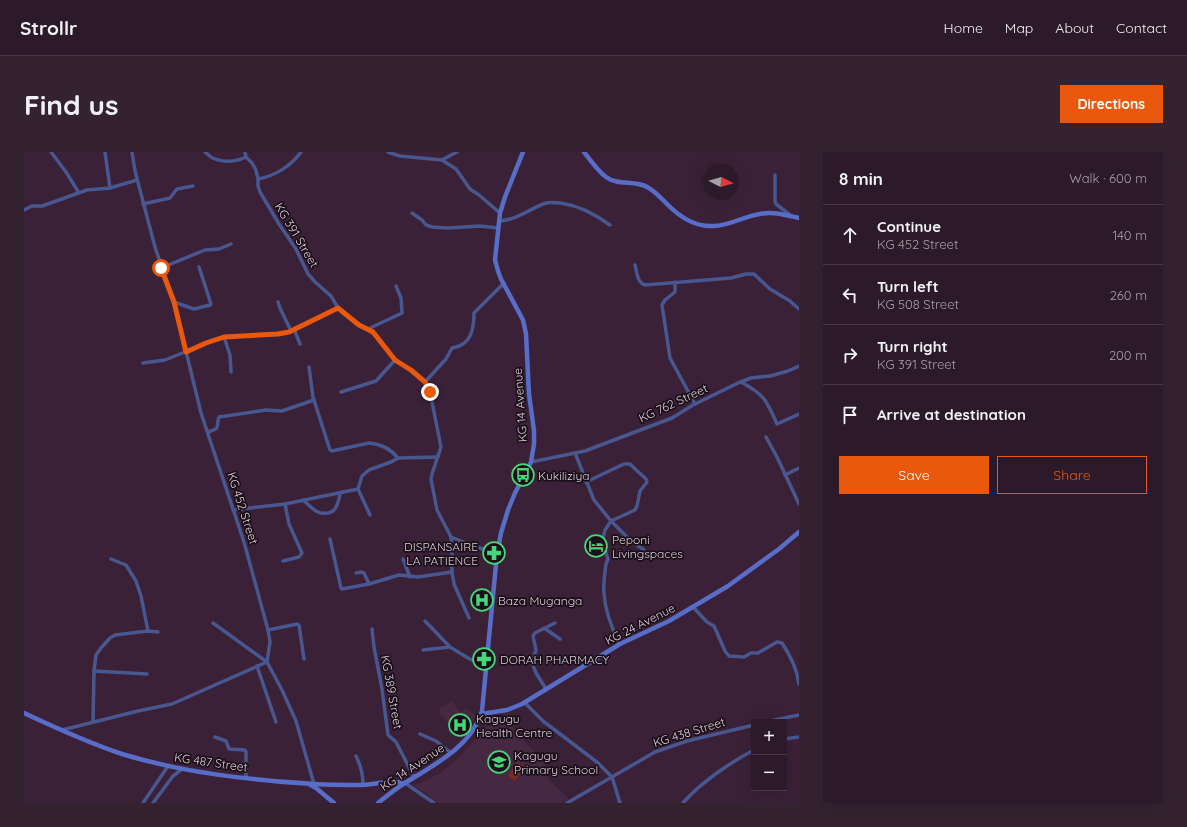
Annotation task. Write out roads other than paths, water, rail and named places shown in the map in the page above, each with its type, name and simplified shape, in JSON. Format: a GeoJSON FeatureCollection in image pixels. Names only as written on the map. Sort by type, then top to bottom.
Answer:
{"type":"FeatureCollection","features":[{"type":"Feature","properties":{"kind":"main road","name":"KG 14 Avenue"},"geometry":{"type":"LineString","coordinates":[[378,803],[405,783],[440,762],[451,753],[476,726],[484,703],[497,554],[501,533],[510,504],[520,481],[531,462],[534,444],[534,431],[529,394],[526,334],[523,320],[498,272],[495,260],[500,212],[523,152]]}},
{"type":"Feature","properties":{"kind":"main road"},"geometry":{"type":"LineString","coordinates":[[584,152],[606,177],[612,180],[648,187],[678,214],[693,223],[713,226],[734,222],[759,214],[771,213],[799,218]]}},
{"type":"Feature","properties":{"kind":"main road","name":"KG 24 Avenue"},"geometry":{"type":"LineString","coordinates":[[481,714],[512,708],[525,702],[620,644],[669,621],[728,586],[779,549],[799,532]]}},
{"type":"Feature","properties":{"kind":"main road","name":"KG 487 Street"},"geometry":{"type":"LineString","coordinates":[[24,713],[61,730],[122,754],[168,766],[246,778],[314,784],[363,785],[392,782],[405,783]]}},
{"type":"Feature","properties":{"kind":"main road"},"geometry":{"type":"LineString","coordinates":[[305,783],[316,788],[334,803]]}},
{"type":"Feature","properties":{"kind":"street"},"geometry":{"type":"LineString","coordinates":[[51,152],[79,193]]}},
{"type":"Feature","properties":{"kind":"street"},"geometry":{"type":"LineString","coordinates":[[105,152],[110,188]]}},
{"type":"Feature","properties":{"kind":"street","name":"KG 452 Street"},"geometry":{"type":"LineString","coordinates":[[132,152],[137,180],[154,247],[174,302],[201,413],[244,542],[268,630],[270,642],[267,662]]}},
{"type":"Feature","properties":{"kind":"street"},"geometry":{"type":"LineString","coordinates":[[205,152],[212,158],[225,161],[233,161],[246,157]]}},
{"type":"Feature","properties":{"kind":"street","name":"KG 391 Street"},"geometry":{"type":"LineString","coordinates":[[244,152],[256,170],[260,192],[296,250],[308,274],[331,296],[338,308],[359,325],[373,332],[395,360],[411,370],[425,382]]}},
{"type":"Feature","properties":{"kind":"street"},"geometry":{"type":"LineString","coordinates":[[258,179],[275,174],[293,161],[301,152]]}},
{"type":"Feature","properties":{"kind":"street"},"geometry":{"type":"LineString","coordinates":[[388,152],[400,156],[442,160],[456,169],[470,189],[500,212]]}},
{"type":"Feature","properties":{"kind":"street"},"geometry":{"type":"LineString","coordinates":[[442,160],[457,152]]}},
{"type":"Feature","properties":{"kind":"street"},"geometry":{"type":"LineString","coordinates":[[775,175],[776,204],[790,216]]}},
{"type":"Feature","properties":{"kind":"street"},"geometry":{"type":"LineString","coordinates":[[24,210],[32,206],[42,206],[87,190],[110,188],[137,180]]}},
{"type":"Feature","properties":{"kind":"street"},"geometry":{"type":"LineString","coordinates":[[143,204],[170,198],[177,189],[193,186]]}},
{"type":"Feature","properties":{"kind":"street"},"geometry":{"type":"LineString","coordinates":[[499,221],[514,218],[547,203],[555,202],[586,210],[610,225]]}},
{"type":"Feature","properties":{"kind":"street"},"geometry":{"type":"LineString","coordinates":[[412,213],[426,225],[432,227],[446,228],[480,226],[498,228]]}},
{"type":"Feature","properties":{"kind":"street"},"geometry":{"type":"LineString","coordinates":[[161,268],[205,250],[219,249],[232,244]]}},
{"type":"Feature","properties":{"kind":"street"},"geometry":{"type":"LineString","coordinates":[[635,264],[639,281],[645,285],[731,278],[746,274],[754,274],[770,289],[790,301],[799,309]]}},
{"type":"Feature","properties":{"kind":"street"},"geometry":{"type":"LineString","coordinates":[[174,302],[194,309],[210,306],[211,304],[199,267]]}},
{"type":"Feature","properties":{"kind":"street"},"geometry":{"type":"LineString","coordinates":[[676,282],[676,292],[665,300],[662,305],[669,354],[672,363],[695,404]]}},
{"type":"Feature","properties":{"kind":"street"},"geometry":{"type":"LineString","coordinates":[[469,618],[454,584],[452,572],[451,537],[437,510],[431,479],[441,447],[430,392],[425,382],[446,359],[452,348],[459,347],[470,338],[474,321],[474,313],[504,283]]}},
{"type":"Feature","properties":{"kind":"street"},"geometry":{"type":"LineString","coordinates":[[368,329],[402,313],[401,298],[396,286]]}},
{"type":"Feature","properties":{"kind":"street"},"geometry":{"type":"LineString","coordinates":[[278,302],[300,344]]}},
{"type":"Feature","properties":{"kind":"street"},"geometry":{"type":"LineString","coordinates":[[143,363],[165,360],[224,337],[278,334],[292,330],[338,308]]}},
{"type":"Feature","properties":{"kind":"street"},"geometry":{"type":"LineString","coordinates":[[224,337],[230,356],[231,372]]}},
{"type":"Feature","properties":{"kind":"street"},"geometry":{"type":"LineString","coordinates":[[341,392],[376,381],[395,360]]}},
{"type":"Feature","properties":{"kind":"street","name":"KG 762 Street"},"geometry":{"type":"LineString","coordinates":[[531,462],[575,454],[666,420],[695,404],[751,378],[782,372],[799,366]]}},
{"type":"Feature","properties":{"kind":"street"},"geometry":{"type":"LineString","coordinates":[[310,367],[314,400],[331,451],[369,443],[390,450],[398,458]]}},
{"type":"Feature","properties":{"kind":"street"},"geometry":{"type":"LineString","coordinates":[[741,382],[754,389],[763,397],[776,424],[799,414]]}},
{"type":"Feature","properties":{"kind":"street"},"geometry":{"type":"LineString","coordinates":[[208,432],[217,429],[219,417],[266,410],[282,410],[314,400]]}},
{"type":"Feature","properties":{"kind":"street"},"geometry":{"type":"LineString","coordinates":[[766,437],[799,504]]}},
{"type":"Feature","properties":{"kind":"street"},"geometry":{"type":"LineString","coordinates":[[575,454],[594,500],[611,521],[644,550]]}},
{"type":"Feature","properties":{"kind":"street"},"geometry":{"type":"LineString","coordinates":[[370,515],[358,489],[362,476],[368,470],[398,458],[438,457]]}},
{"type":"Feature","properties":{"kind":"street"},"geometry":{"type":"LineString","coordinates":[[586,482],[624,464],[630,464],[646,479],[647,482],[640,491],[636,508],[611,521],[605,530],[602,542],[608,560],[606,564],[604,595],[608,616],[613,631],[620,644]]}},
{"type":"Feature","properties":{"kind":"street"},"geometry":{"type":"LineString","coordinates":[[785,475],[799,468]]}},
{"type":"Feature","properties":{"kind":"street"},"geometry":{"type":"LineString","coordinates":[[233,510],[285,504],[358,489]]}},
{"type":"Feature","properties":{"kind":"street"},"geometry":{"type":"LineString","coordinates":[[303,500],[318,512],[331,512],[334,510],[338,502],[340,493]]}},
{"type":"Feature","properties":{"kind":"street"},"geometry":{"type":"LineString","coordinates":[[282,561],[300,557],[302,553],[289,524],[285,504]]}},
{"type":"Feature","properties":{"kind":"street"},"geometry":{"type":"LineString","coordinates":[[451,537],[466,544],[497,554]]}},
{"type":"Feature","properties":{"kind":"street"},"geometry":{"type":"LineString","coordinates":[[330,539],[342,589],[369,584],[399,575],[418,578],[452,572]]}},
{"type":"Feature","properties":{"kind":"street"},"geometry":{"type":"LineString","coordinates":[[111,559],[126,565],[136,581],[141,596],[148,631]]}},
{"type":"Feature","properties":{"kind":"street"},"geometry":{"type":"LineString","coordinates":[[403,559],[410,576]]}},
{"type":"Feature","properties":{"kind":"street"},"geometry":{"type":"LineString","coordinates":[[356,573],[364,573],[369,584]]}},
{"type":"Feature","properties":{"kind":"street"},"geometry":{"type":"LineString","coordinates":[[693,607],[707,622],[714,626],[729,656],[741,657],[751,653],[756,654],[777,642],[782,643],[797,675],[799,684]]}},
{"type":"Feature","properties":{"kind":"street"},"geometry":{"type":"LineString","coordinates":[[425,622],[450,647],[486,667]]}},
{"type":"Feature","properties":{"kind":"street"},"geometry":{"type":"LineString","coordinates":[[213,623],[267,662],[296,721],[314,784]]}},
{"type":"Feature","properties":{"kind":"street"},"geometry":{"type":"LineString","coordinates":[[268,630],[297,624],[300,625],[304,659]]}},
{"type":"Feature","properties":{"kind":"street"},"geometry":{"type":"LineString","coordinates":[[546,689],[536,673],[532,663],[536,650],[533,636],[535,633],[544,628],[555,624]]}},
{"type":"Feature","properties":{"kind":"street","name":"KG 389 Street"},"geometry":{"type":"LineString","coordinates":[[372,628],[388,735],[396,742],[414,777]]}},
{"type":"Feature","properties":{"kind":"street"},"geometry":{"type":"LineString","coordinates":[[544,628],[560,639]]}},
{"type":"Feature","properties":{"kind":"street"},"geometry":{"type":"LineString","coordinates":[[93,722],[94,671],[96,655],[101,648],[110,638],[115,635],[148,631],[158,632]]}},
{"type":"Feature","properties":{"kind":"street"},"geometry":{"type":"LineString","coordinates":[[423,650],[450,647]]}},
{"type":"Feature","properties":{"kind":"street"},"geometry":{"type":"LineString","coordinates":[[61,730],[172,704],[267,662]]}},
{"type":"Feature","properties":{"kind":"street"},"geometry":{"type":"LineString","coordinates":[[257,666],[276,722]]}},
{"type":"Feature","properties":{"kind":"street"},"geometry":{"type":"LineString","coordinates":[[94,671],[147,674]]}},
{"type":"Feature","properties":{"kind":"street"},"geometry":{"type":"LineString","coordinates":[[525,702],[543,721],[598,762],[612,777],[620,803]]}},
{"type":"Feature","properties":{"kind":"street"},"geometry":{"type":"LineString","coordinates":[[778,719],[799,714]]}},
{"type":"Feature","properties":{"kind":"street","name":"KG 438 Street"},"geometry":{"type":"LineString","coordinates":[[568,802],[655,752],[671,746],[751,726]]}},
{"type":"Feature","properties":{"kind":"street"},"geometry":{"type":"LineString","coordinates":[[420,734],[436,741],[451,753]]}},
{"type":"Feature","properties":{"kind":"street"},"geometry":{"type":"LineString","coordinates":[[215,737],[226,741],[229,749],[245,750],[246,778]]}},
{"type":"Feature","properties":{"kind":"street"},"geometry":{"type":"LineString","coordinates":[[787,739],[799,738]]}},
{"type":"Feature","properties":{"kind":"street"},"geometry":{"type":"LineString","coordinates":[[683,803],[695,790],[731,764],[751,752]]}},
{"type":"Feature","properties":{"kind":"street"},"geometry":{"type":"LineString","coordinates":[[356,756],[363,773],[363,785]]}},
{"type":"Feature","properties":{"kind":"street"},"geometry":{"type":"LineString","coordinates":[[143,803],[168,766]]}},
{"type":"Feature","properties":{"kind":"street"},"geometry":{"type":"LineString","coordinates":[[153,803],[173,776],[182,768]]}},
{"type":"Feature","properties":{"kind":"street"},"geometry":{"type":"LineString","coordinates":[[405,783],[434,803]]}},
{"type":"Feature","properties":{"kind":"street"},"geometry":{"type":"LineString","coordinates":[[425,803],[429,799]]}},
{"type":"Feature","properties":{"kind":"place","name":"Kukiliziya"},"geometry":{"type":"Point","coordinates":[523,475]}},
{"type":"Feature","properties":{"kind":"place","name":"Peponi Livingspaces"},"geometry":{"type":"Point","coordinates":[596,546]}},
{"type":"Feature","properties":{"kind":"place","name":"DISPANSAIRE LA PATIENCE"},"geometry":{"type":"Point","coordinates":[494,553]}},
{"type":"Feature","properties":{"kind":"place","name":"Baza Muganga"},"geometry":{"type":"Point","coordinates":[482,600]}},
{"type":"Feature","properties":{"kind":"place","name":"DORAH PHARMACY"},"geometry":{"type":"Point","coordinates":[484,659]}},
{"type":"Feature","properties":{"kind":"place","name":"Kagugu Health Centre"},"geometry":{"type":"Point","coordinates":[460,725]}},
{"type":"Feature","properties":{"kind":"place","name":"Kagugu Primary School"},"geometry":{"type":"Point","coordinates":[499,762]}}]}
